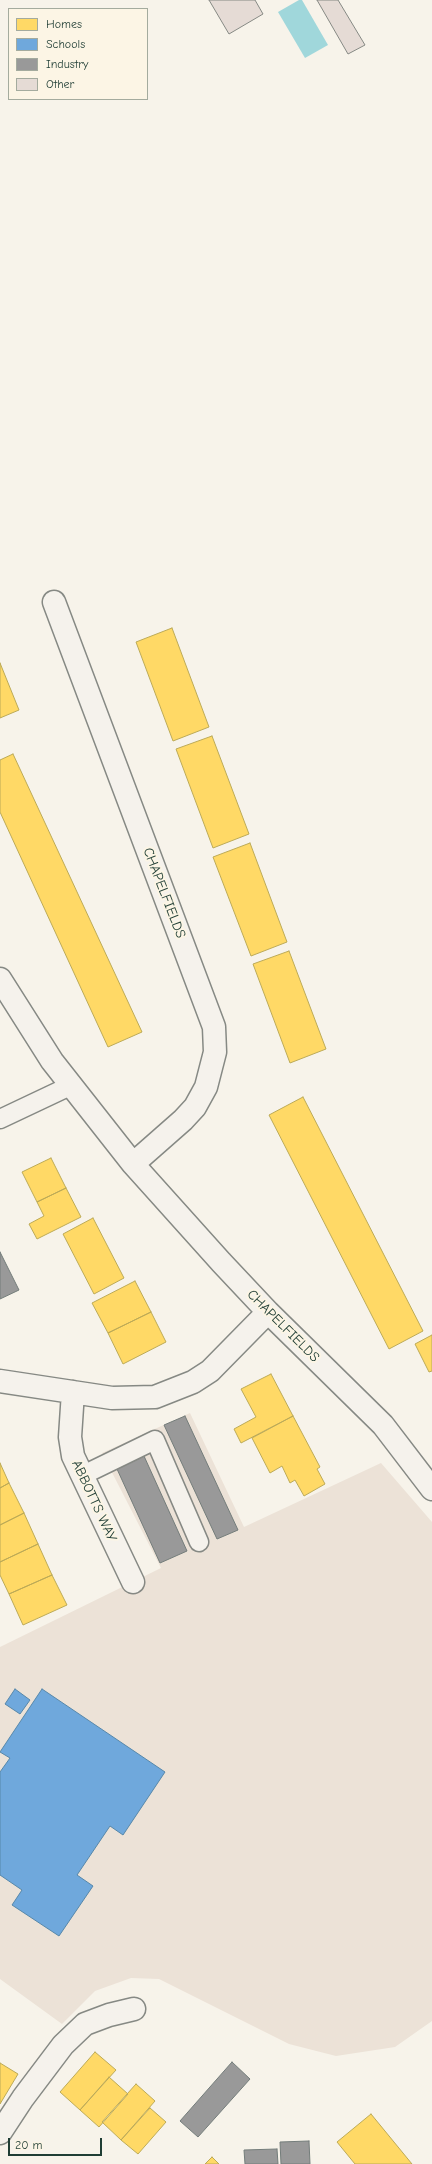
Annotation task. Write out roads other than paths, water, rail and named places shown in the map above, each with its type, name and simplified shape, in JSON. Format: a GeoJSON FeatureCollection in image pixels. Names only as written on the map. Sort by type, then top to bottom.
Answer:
{"type":"FeatureCollection","features":[{"type":"Feature","properties":{"kind":"street","name":"CHAPELFIELDS"},"geometry":{"type":"LineString","coordinates":[[54,602],[200,986],[215,1033],[215,1052],[212,1070],[206,1087],[195,1107],[183,1120],[133,1164]]}},
{"type":"Feature","properties":{"kind":"street","name":"CHAPELFIELDS"},"geometry":{"type":"LineString","coordinates":[[0,979],[52,1061],[133,1164],[220,1262],[268,1312],[383,1425],[432,1489]]}},
{"type":"Feature","properties":{"kind":"street"},"geometry":{"type":"LineString","coordinates":[[0,1381],[72,1392],[134,1398],[155,1397],[193,1382],[210,1371],[268,1312]]}},
{"type":"Feature","properties":{"kind":"street","name":"ABBOTTS WAY"},"geometry":{"type":"LineString","coordinates":[[72,1392],[70,1437],[72,1456],[133,1582]]}},
{"type":"Feature","properties":{"kind":"street"},"geometry":{"type":"LineString","coordinates":[[0,2133],[23,2098],[64,2045],[84,2024],[109,2015],[134,2009]]}},
{"type":"Feature","properties":{"kind":"lane"},"geometry":{"type":"LineString","coordinates":[[0,1119],[72,1085]]}},
{"type":"Feature","properties":{"kind":"lane"},"geometry":{"type":"LineString","coordinates":[[81,1476],[155,1440],[199,1542]]}},
{"type":"Feature","properties":{"kind":"water"},"geometry":{"type":"Polygon","coordinates":[[[299,0],[302,0],[328,45],[305,58],[278,12],[299,0]]]}}]}
